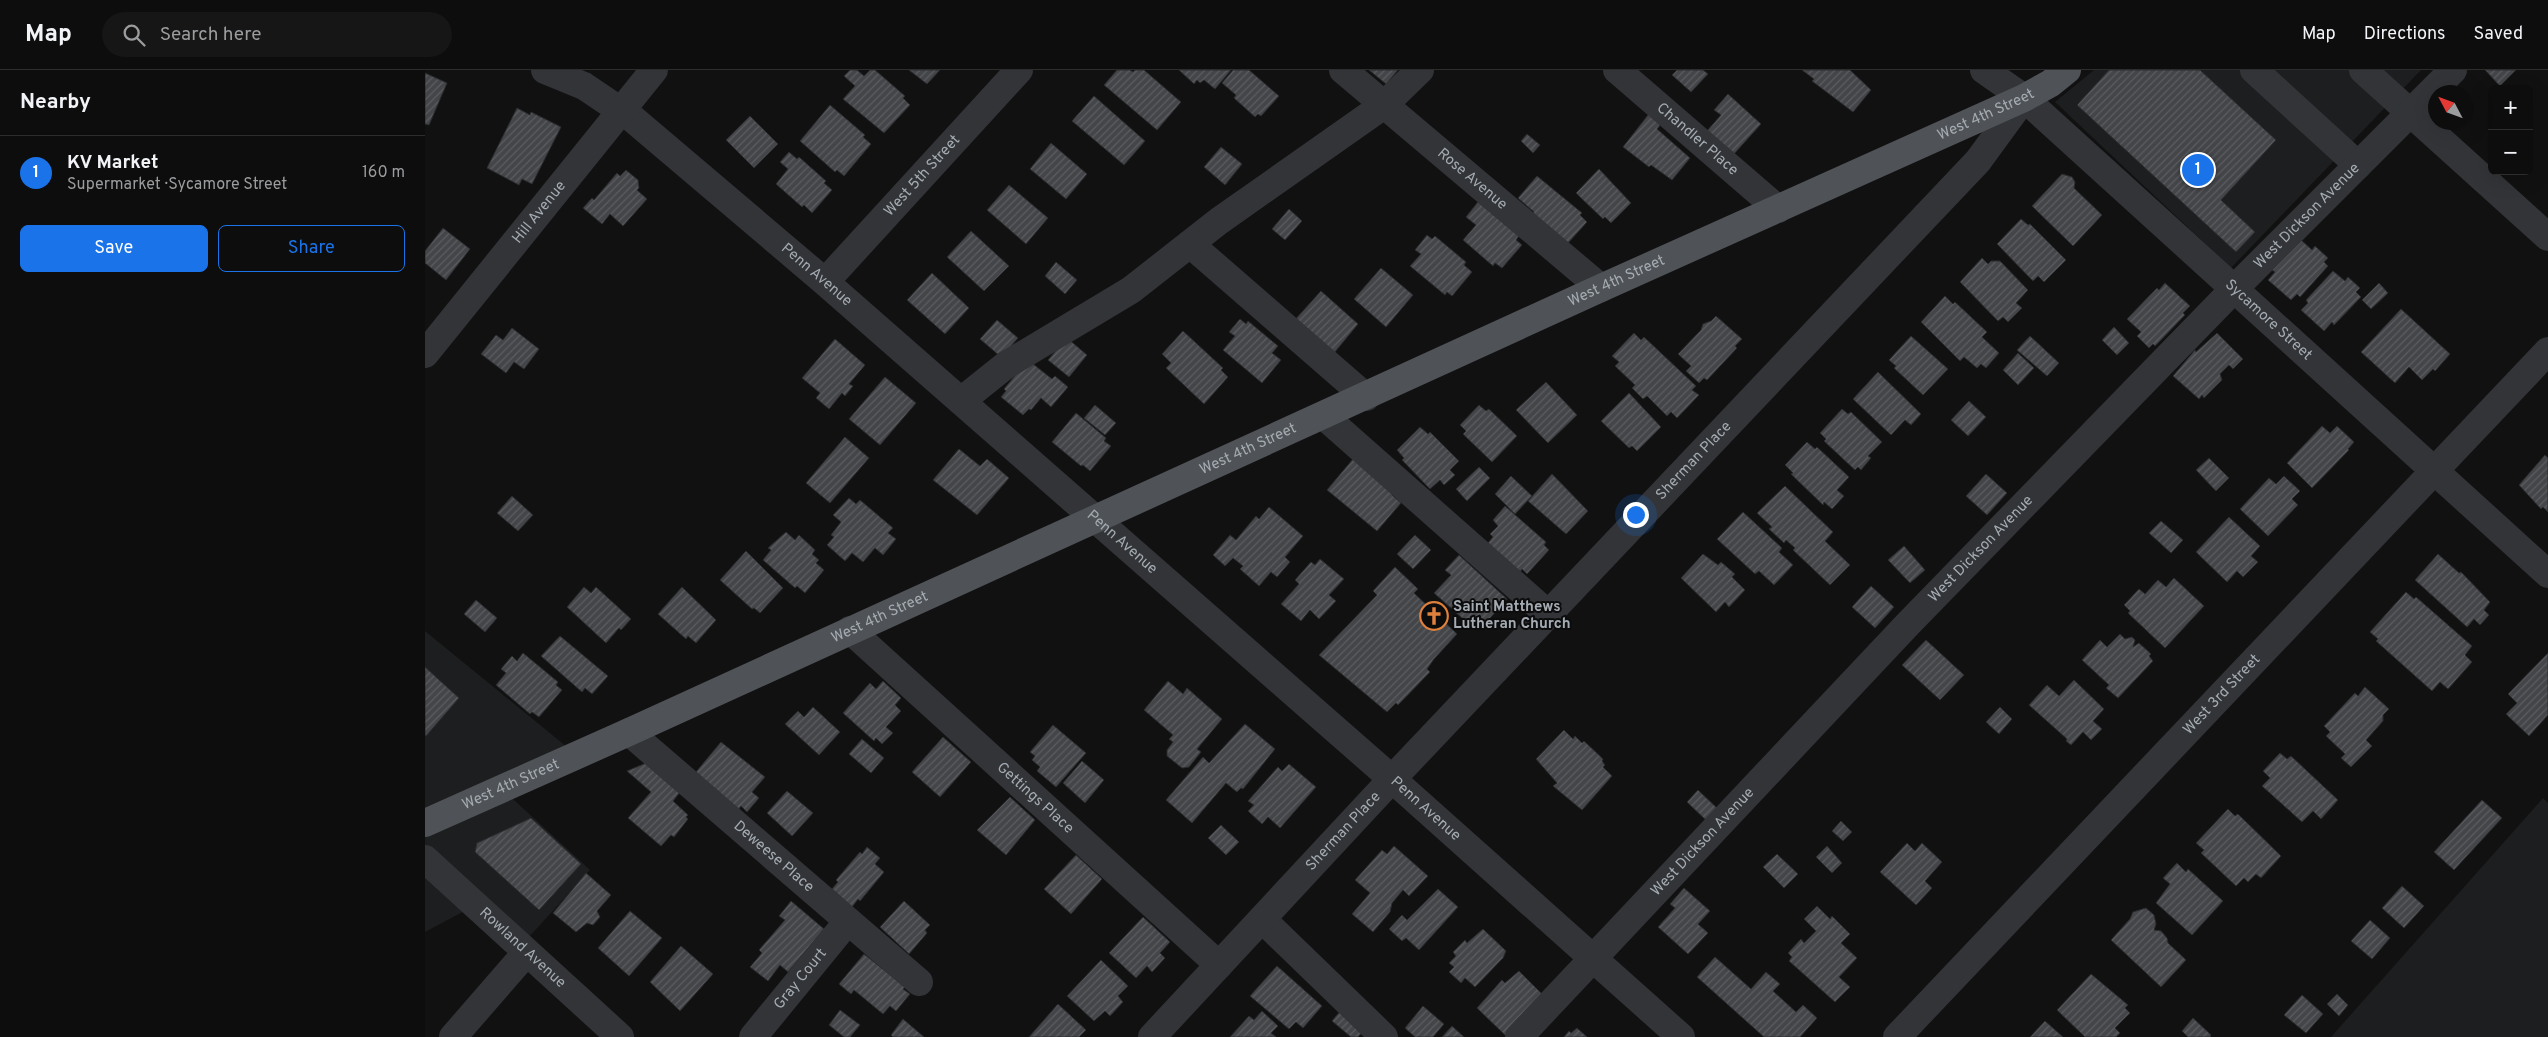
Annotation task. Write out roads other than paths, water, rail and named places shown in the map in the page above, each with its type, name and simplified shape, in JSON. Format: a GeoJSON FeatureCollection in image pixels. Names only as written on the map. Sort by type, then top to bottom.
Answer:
{"type":"FeatureCollection","features":[{"type":"Feature","properties":{"kind":"main road","name":"West 4th Street"},"geometry":{"type":"LineString","coordinates":[[425,823],[1366,397],[1601,288],[2024,98],[2051,83],[2067,70]]}},
{"type":"Feature","properties":{"kind":"street","name":"Penn Avenue"},"geometry":{"type":"LineString","coordinates":[[545,70],[584,86],[621,111],[825,282],[1097,518],[1392,779],[1592,960],[1681,1037]]}},
{"type":"Feature","properties":{"kind":"street","name":"Hill Avenue"},"geometry":{"type":"LineString","coordinates":[[425,354],[653,70]]}},
{"type":"Feature","properties":{"kind":"street","name":"West 5th Street"},"geometry":{"type":"LineString","coordinates":[[825,282],[1019,70]]}},
{"type":"Feature","properties":{"kind":"street","name":"Rose Avenue"},"geometry":{"type":"LineString","coordinates":[[1343,70],[1601,288]]}},
{"type":"Feature","properties":{"kind":"street"},"geometry":{"type":"LineString","coordinates":[[961,401],[1006,365],[1131,290],[1219,221],[1384,105],[1420,70]]}},
{"type":"Feature","properties":{"kind":"street","name":"Chandler Place"},"geometry":{"type":"LineString","coordinates":[[1617,70],[1778,209]]}},
{"type":"Feature","properties":{"kind":"street","name":"Sycamore Street"},"geometry":{"type":"LineString","coordinates":[[1984,70],[2024,98],[2233,290],[2435,470],[2548,574]]}},
{"type":"Feature","properties":{"kind":"street"},"geometry":{"type":"LineString","coordinates":[[2254,70],[2358,166]]}},
{"type":"Feature","properties":{"kind":"street"},"geometry":{"type":"LineString","coordinates":[[2363,70],[2548,238]]}},
{"type":"Feature","properties":{"kind":"street","name":"West Dickson Avenue"},"geometry":{"type":"LineString","coordinates":[[1519,1037],[1907,626],[2233,290],[2453,70]]}},
{"type":"Feature","properties":{"kind":"street","name":"Sherman Place"},"geometry":{"type":"LineString","coordinates":[[1152,1037],[1392,779],[1978,161],[2024,98]]}},
{"type":"Feature","properties":{"kind":"street"},"geometry":{"type":"LineString","coordinates":[[1190,244],[1366,397]]}},
{"type":"Feature","properties":{"kind":"street","name":"West 3rd Street"},"geometry":{"type":"LineString","coordinates":[[1897,1037],[2548,351]]}},
{"type":"Feature","properties":{"kind":"street"},"geometry":{"type":"LineString","coordinates":[[1323,416],[1548,614]]}},
{"type":"Feature","properties":{"kind":"street","name":"Gettings Place"},"geometry":{"type":"LineString","coordinates":[[850,630],[1219,965]]}},
{"type":"Feature","properties":{"kind":"street","name":"Deweese Place"},"geometry":{"type":"LineString","coordinates":[[629,732],[919,982]]}},
{"type":"Feature","properties":{"kind":"street","name":"Rowland Avenue"},"geometry":{"type":"LineString","coordinates":[[425,859],[525,953],[620,1037]]}},
{"type":"Feature","properties":{"kind":"street"},"geometry":{"type":"LineString","coordinates":[[1261,919],[1384,1037]]}},
{"type":"Feature","properties":{"kind":"street","name":"Gray Court"},"geometry":{"type":"LineString","coordinates":[[753,1037],[848,921]]}},
{"type":"Feature","properties":{"kind":"street"},"geometry":{"type":"LineString","coordinates":[[453,1037],[525,953]]}},
{"type":"Feature","properties":{"kind":"place","name":"KV Market"},"geometry":{"type":"Point","coordinates":[2198,170]}},
{"type":"Feature","properties":{"kind":"place","name":"Saint Matthews Lutheran Church"},"geometry":{"type":"Point","coordinates":[1434,616]}}]}
